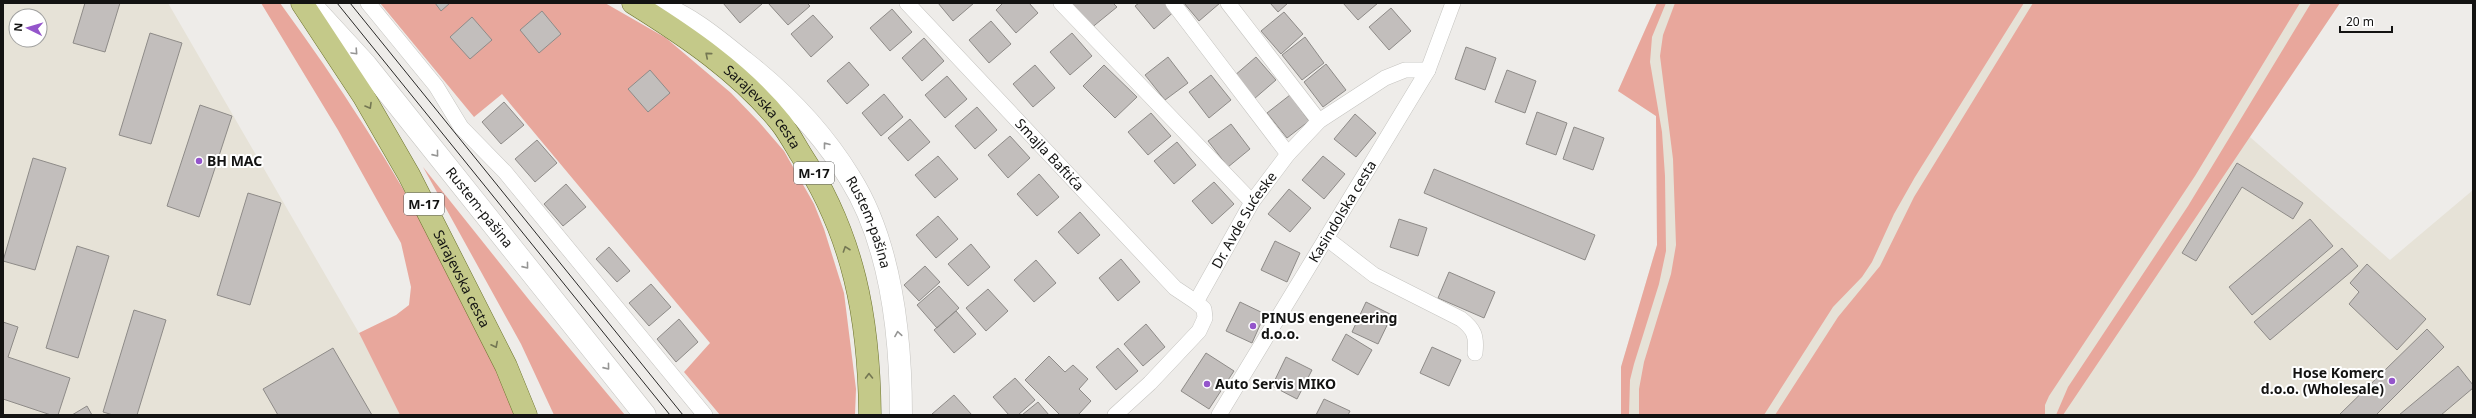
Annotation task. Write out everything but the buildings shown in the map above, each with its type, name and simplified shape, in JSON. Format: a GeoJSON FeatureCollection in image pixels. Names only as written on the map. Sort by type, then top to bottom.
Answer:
{"type":"FeatureCollection","features":[{"type":"Feature","properties":{"kind":"main road","name":"Sarajevska cesta"},"geometry":{"type":"LineString","coordinates":[[302,3],[364,97],[409,175],[506,366],[526,415]]}},
{"type":"Feature","properties":{"kind":"main road","name":"Rustem-pašina"},"geometry":{"type":"LineString","coordinates":[[309,3],[366,65],[645,415]]}},
{"type":"Feature","properties":{"kind":"main road","name":"Sarajevska cesta"},"geometry":{"type":"LineString","coordinates":[[633,3],[699,47],[740,80],[781,123],[821,185],[851,263],[862,310],[869,363],[870,415]]}},
{"type":"Feature","properties":{"kind":"main road","name":"Rustem-pašina"},"geometry":{"type":"LineString","coordinates":[[650,3],[681,17],[706,33],[762,76],[806,120],[850,178],[865,206],[889,280],[900,350],[901,415]]}},
{"type":"Feature","properties":{"kind":"street"},"geometry":{"type":"LineString","coordinates":[[368,3],[436,86],[461,127],[505,172],[705,415]]}},
{"type":"Feature","properties":{"kind":"street","name":"Smajla Baftića"},"geometry":{"type":"LineString","coordinates":[[907,3],[1175,288],[1196,302]]}},
{"type":"Feature","properties":{"kind":"street"},"geometry":{"type":"LineString","coordinates":[[1061,3],[1252,202]]}},
{"type":"Feature","properties":{"kind":"street"},"geometry":{"type":"LineString","coordinates":[[1174,3],[1288,154]]}},
{"type":"Feature","properties":{"kind":"street"},"geometry":{"type":"LineString","coordinates":[[1228,3],[1319,120]]}},
{"type":"Feature","properties":{"kind":"street","name":"Kasindolska cesta"},"geometry":{"type":"LineString","coordinates":[[1219,415],[1428,70],[1453,3]]}},
{"type":"Feature","properties":{"kind":"street","name":"Dr. Avde Sućeske"},"geometry":{"type":"LineString","coordinates":[[1196,302],[1252,202],[1288,154],[1319,120],[1385,78],[1405,70],[1428,70]]}},
{"type":"Feature","properties":{"kind":"street"},"geometry":{"type":"LineString","coordinates":[[1326,238],[1374,275],[1461,319],[1472,328],[1477,339],[1475,353]]}},
{"type":"Feature","properties":{"kind":"street"},"geometry":{"type":"LineString","coordinates":[[1115,415],[1150,383],[1199,331],[1204,318],[1204,309],[1196,302]]}},
{"type":"Feature","properties":{"kind":"shaded area"},"geometry":{"type":"Polygon","coordinates":[[[3,3],[168,3],[359,333],[400,415],[3,415],[3,3]]]}},
{"type":"Feature","properties":{"kind":"shaded area"},"geometry":{"type":"Polygon","coordinates":[[[261,3],[280,3],[348,100],[380,151],[440,254],[467,307],[515,415],[400,415],[359,333],[396,315],[409,305],[411,287],[401,243],[338,130],[261,3]]]}},
{"type":"Feature","properties":{"kind":"shaded area"},"geometry":{"type":"Polygon","coordinates":[[[380,3],[605,3],[666,38],[731,93],[784,151],[814,204],[824,229],[844,293],[856,389],[855,415],[720,415],[684,372],[710,343],[502,94],[474,117],[380,3]]]}},
{"type":"Feature","properties":{"kind":"shaded area"},"geometry":{"type":"Polygon","coordinates":[[[1657,3],[2340,3],[2250,137],[2390,260],[2473,190],[2473,415],[1621,415],[1621,367],[1657,245],[1656,116],[1618,91],[1657,3]]]}},
{"type":"Feature","properties":{"kind":"shaded area"},"geometry":{"type":"Polygon","coordinates":[[[1657,3],[1666,3],[1652,37],[1650,62],[1662,132],[1665,176],[1666,251],[1659,284],[1630,380],[1629,415],[1621,415],[1621,367],[1657,245],[1656,116],[1618,91],[1657,3]]]}},
{"type":"Feature","properties":{"kind":"shaded area"},"geometry":{"type":"Polygon","coordinates":[[[1675,3],[2024,3],[1915,177],[1894,214],[1872,262],[1862,277],[1833,307],[1764,415],[1639,415],[1639,389],[1644,362],[1671,274],[1676,245],[1673,159],[1660,56],[1663,35],[1675,3]]]}},
{"type":"Feature","properties":{"kind":"shaded area"},"geometry":{"type":"Polygon","coordinates":[[[2033,3],[2300,3],[2195,176],[2049,396],[2045,405],[2045,415],[1775,415],[1838,317],[1880,266],[1914,197],[2033,3]]]}},
{"type":"Feature","properties":{"kind":"shaded area"},"geometry":{"type":"Polygon","coordinates":[[[2311,3],[2340,3],[2063,415],[2056,415],[2068,387],[2188,206],[2311,3]]]}},
{"type":"Feature","properties":{"kind":"shaded area"},"geometry":{"type":"Polygon","coordinates":[[[423,167],[530,301],[625,415],[554,415],[521,344],[423,167]]]}},
{"type":"Feature","properties":{"kind":"tram line"},"geometry":{"type":"LineString","coordinates":[[337,3],[670,415]]}},
{"type":"Feature","properties":{"kind":"tram line"},"geometry":{"type":"LineString","coordinates":[[350,3],[683,415]]}},
{"type":"Feature","properties":{"kind":"place","name":"BH MAC"},"geometry":{"type":"Point","coordinates":[199,161]}},
{"type":"Feature","properties":{"kind":"place","name":"PINUS engeneering d.o.o."},"geometry":{"type":"Point","coordinates":[1253,326]}},
{"type":"Feature","properties":{"kind":"place","name":"Hose Komerc d.o.o. (Wholesale)"},"geometry":{"type":"Point","coordinates":[2392,381]}},
{"type":"Feature","properties":{"kind":"place","name":"Auto Servis MIKO"},"geometry":{"type":"Point","coordinates":[1207,384]}}]}
